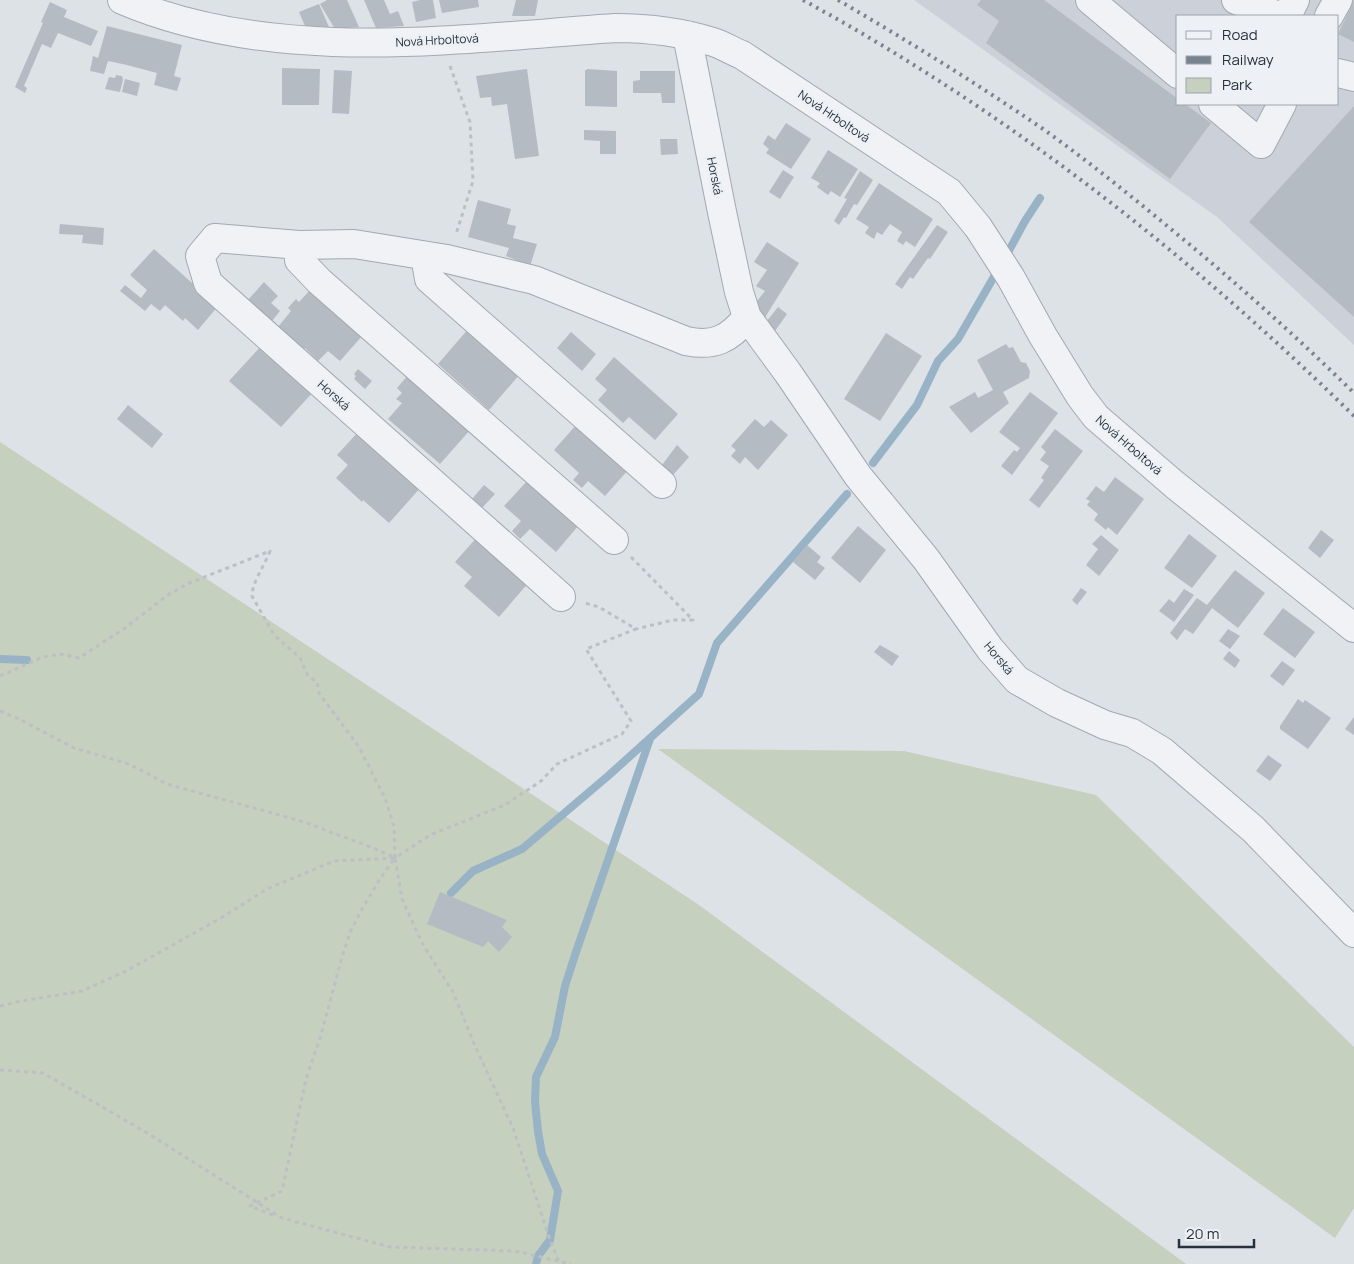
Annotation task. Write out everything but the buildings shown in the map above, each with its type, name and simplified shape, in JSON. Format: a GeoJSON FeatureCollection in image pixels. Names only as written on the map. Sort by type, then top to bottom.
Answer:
{"type":"FeatureCollection","features":[{"type":"Feature","properties":{"kind":"street","name":"Nová Hrboltová"},"geometry":{"type":"LineString","coordinates":[[122,0],[196,25],[246,34],[304,40],[370,43],[615,28],[658,30],[688,35],[714,42],[742,55],[949,192],[978,227],[993,249],[1042,336],[1080,396],[1096,417],[1175,485],[1354,628]]}},
{"type":"Feature","properties":{"kind":"street"},"geometry":{"type":"LineString","coordinates":[[1090,0],[1176,72]]}},
{"type":"Feature","properties":{"kind":"street"},"geometry":{"type":"LineString","coordinates":[[1236,0],[1276,15]]}},
{"type":"Feature","properties":{"kind":"street"},"geometry":{"type":"LineString","coordinates":[[1288,15],[1295,0]]}},
{"type":"Feature","properties":{"kind":"street"},"geometry":{"type":"LineString","coordinates":[[1330,15],[1338,0]]}},
{"type":"Feature","properties":{"kind":"street","name":"Horská"},"geometry":{"type":"LineString","coordinates":[[688,35],[722,212],[747,316],[800,389],[858,476],[926,559],[990,649],[1017,680],[1057,703],[1089,718],[1105,725],[1132,732],[1162,751],[1253,829],[1354,933]]}},
{"type":"Feature","properties":{"kind":"street"},"geometry":{"type":"LineString","coordinates":[[1339,73],[1354,77]]}},
{"type":"Feature","properties":{"kind":"street"},"geometry":{"type":"LineString","coordinates":[[1214,105],[1261,144],[1281,105]]}},
{"type":"Feature","properties":{"kind":"street","name":"Horská"},"geometry":{"type":"LineString","coordinates":[[562,597],[208,283],[200,256],[215,238],[299,245],[354,244],[436,257],[534,280],[686,341],[697,343],[709,343],[724,339],[747,316]]}},
{"type":"Feature","properties":{"kind":"street"},"geometry":{"type":"LineString","coordinates":[[299,245],[299,260],[319,281],[614,540]]}},
{"type":"Feature","properties":{"kind":"street"},"geometry":{"type":"LineString","coordinates":[[436,257],[428,279],[662,484]]}},
{"type":"Feature","properties":{"kind":"path"},"geometry":{"type":"LineString","coordinates":[[436,257],[473,182],[470,122],[440,40]]}},
{"type":"Feature","properties":{"kind":"path"},"geometry":{"type":"LineString","coordinates":[[571,1264],[515,1252],[390,1247],[282,1218],[250,1206],[282,1191],[306,1079],[321,1035],[351,930],[380,879],[395,858],[430,835],[505,806],[541,782],[557,764],[622,734],[631,721],[586,649],[636,629],[673,620],[693,620],[614,540]]}},
{"type":"Feature","properties":{"kind":"path"},"geometry":{"type":"LineString","coordinates":[[0,676],[43,657],[61,654],[79,658],[125,628],[168,595],[187,584],[270,551],[252,590],[252,596],[274,635],[300,658],[308,676],[317,682],[319,693],[358,747],[385,798],[394,827],[395,858],[402,899],[422,945],[454,992],[475,1046],[513,1128],[550,1240],[560,1264]]}},
{"type":"Feature","properties":{"kind":"path"},"geometry":{"type":"LineString","coordinates":[[562,597],[599,607],[636,629]]}},
{"type":"Feature","properties":{"kind":"path"},"geometry":{"type":"LineString","coordinates":[[0,711],[74,748],[129,764],[167,784],[301,821],[395,858]]}},
{"type":"Feature","properties":{"kind":"path"},"geometry":{"type":"LineString","coordinates":[[0,1006],[82,991],[126,972],[221,918],[267,889],[334,861],[395,858]]}},
{"type":"Feature","properties":{"kind":"path"},"geometry":{"type":"LineString","coordinates":[[0,1070],[43,1072],[144,1131],[282,1218]]}},
{"type":"Feature","properties":{"kind":"shaded area"},"geometry":{"type":"Polygon","coordinates":[[[914,0],[1354,0],[1354,345],[1217,217],[914,0]]]}},
{"type":"Feature","properties":{"kind":"green space"},"geometry":{"type":"Polygon","coordinates":[[[0,442],[699,905],[1186,1264],[0,1264],[0,442]]]}},
{"type":"Feature","properties":{"kind":"green space"},"geometry":{"type":"Polygon","coordinates":[[[658,749],[904,751],[1096,795],[1354,1047],[1354,1208],[1335,1238],[658,749]]]}},
{"type":"Feature","properties":{"kind":"waterway"},"geometry":{"type":"LineString","coordinates":[[1005,258],[1040,198]]}},
{"type":"Feature","properties":{"kind":"waterway"},"geometry":{"type":"LineString","coordinates":[[873,463],[917,405],[938,361],[958,339],[999,268]]}},
{"type":"Feature","properties":{"kind":"waterway"},"geometry":{"type":"LineString","coordinates":[[451,893],[473,871],[522,849],[608,776],[699,694],[717,643],[847,494]]}},
{"type":"Feature","properties":{"kind":"waterway"},"geometry":{"type":"LineString","coordinates":[[0,659],[27,660]]}},
{"type":"Feature","properties":{"kind":"waterway"},"geometry":{"type":"LineString","coordinates":[[536,1264],[538,1256],[550,1240],[558,1191],[542,1154],[535,1102],[536,1077],[555,1037],[565,986],[650,739]]}},
{"type":"Feature","properties":{"kind":"railway"},"geometry":{"type":"LineString","coordinates":[[803,0],[878,43],[952,89],[1093,189],[1161,242],[1227,298],[1354,416]]}},
{"type":"Feature","properties":{"kind":"railway"},"geometry":{"type":"LineString","coordinates":[[838,0],[967,79],[1079,155],[1227,276],[1354,393]]}}]}
